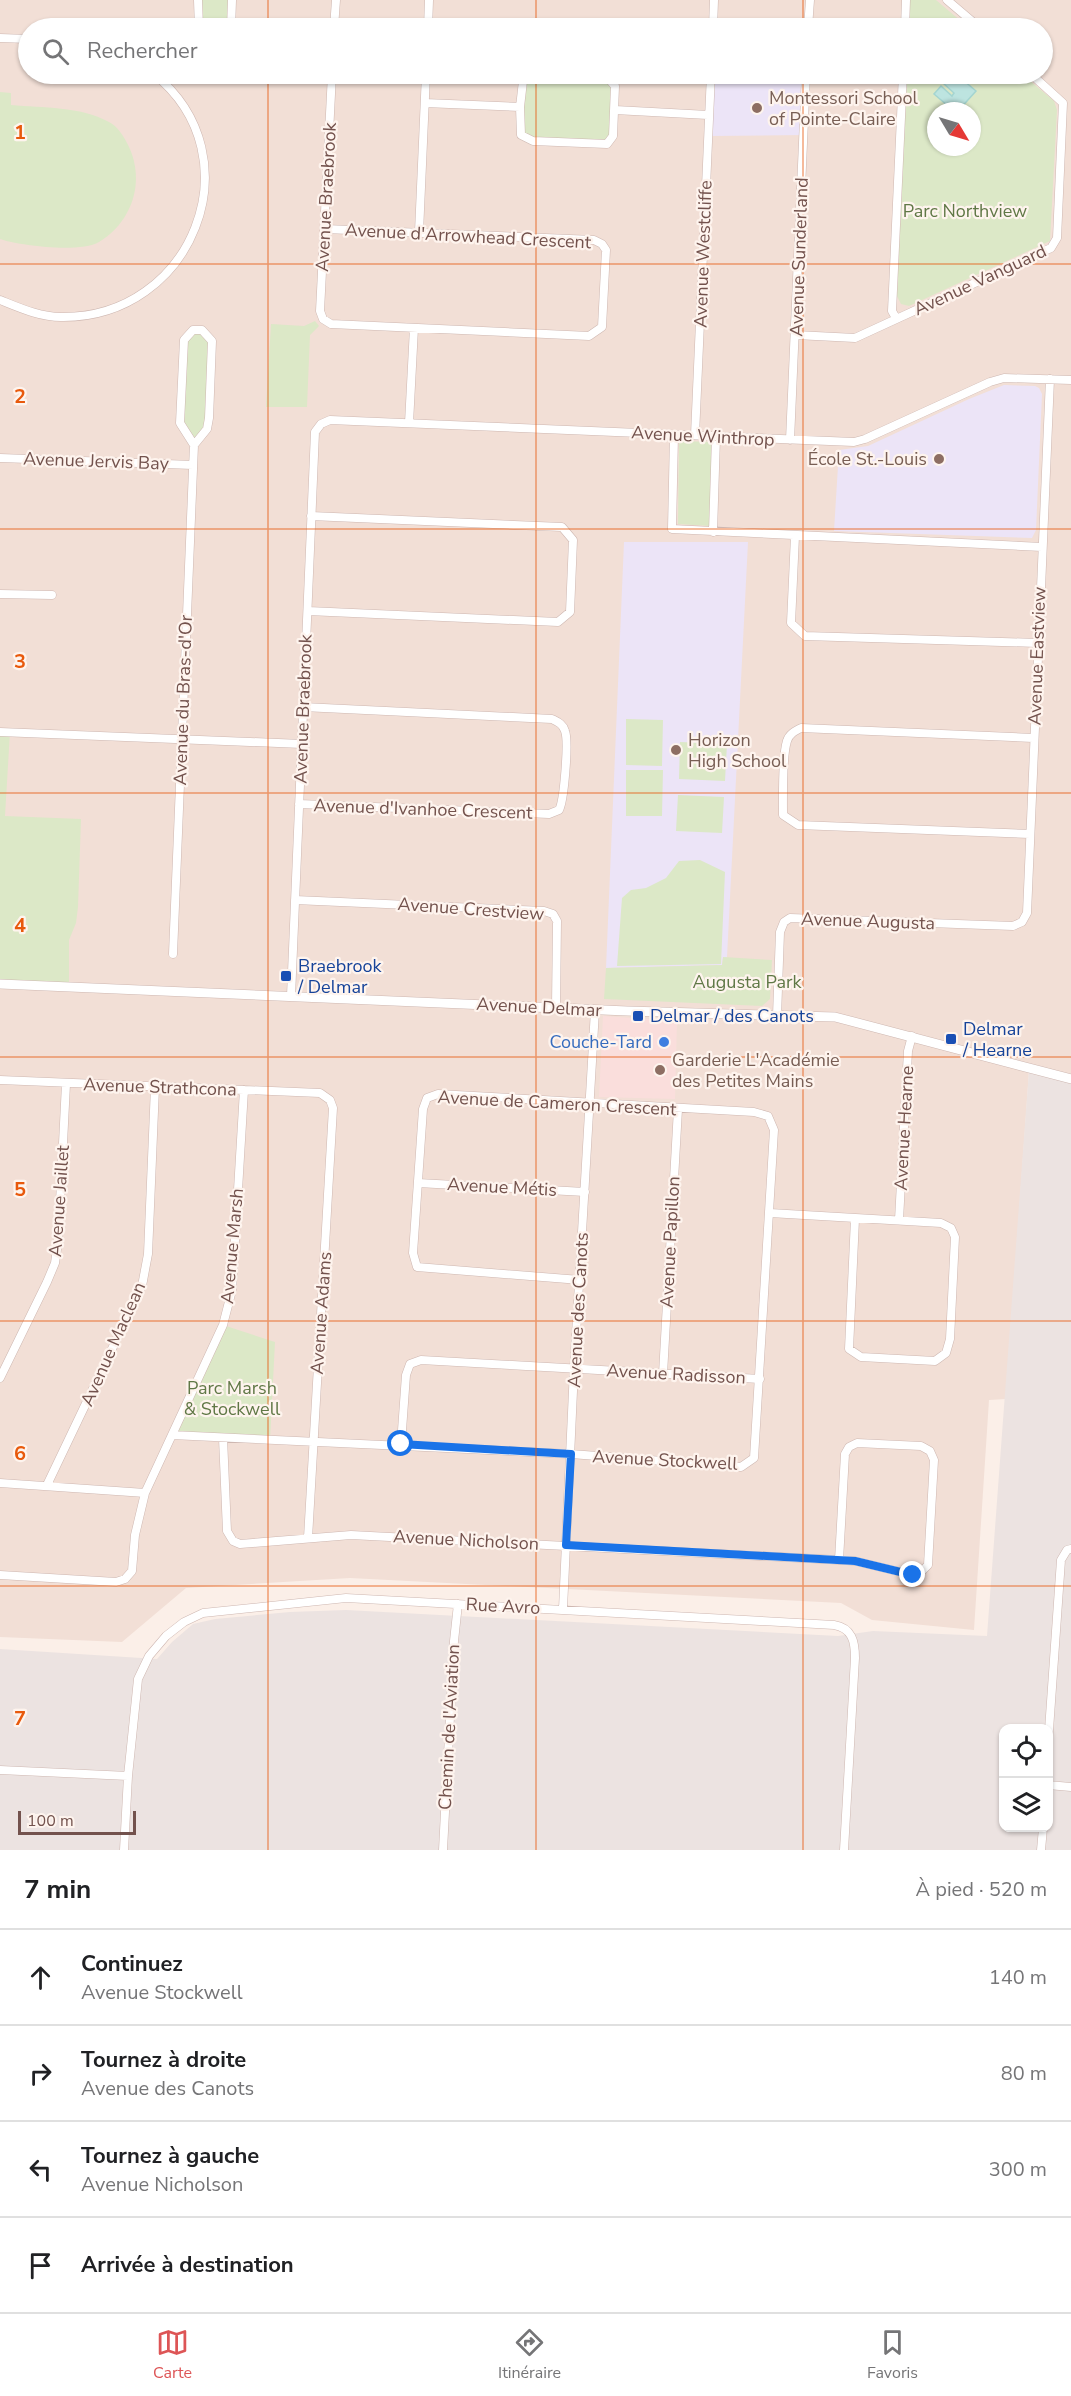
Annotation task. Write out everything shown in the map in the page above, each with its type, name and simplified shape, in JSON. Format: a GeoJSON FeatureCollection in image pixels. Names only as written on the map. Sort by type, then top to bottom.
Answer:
{"type":"FeatureCollection","features":[{"type":"Feature","properties":{"kind":"street"},"geometry":{"type":"LineString","coordinates":[[198,0],[199,18]]}},
{"type":"Feature","properties":{"kind":"street"},"geometry":{"type":"LineString","coordinates":[[231,18],[232,0]]}},
{"type":"Feature","properties":{"kind":"street"},"geometry":{"type":"LineString","coordinates":[[335,18],[336,0]]}},
{"type":"Feature","properties":{"kind":"street"},"geometry":{"type":"LineString","coordinates":[[428,18],[429,0]]}},
{"type":"Feature","properties":{"kind":"street"},"geometry":{"type":"LineString","coordinates":[[713,18],[714,0]]}},
{"type":"Feature","properties":{"kind":"street"},"geometry":{"type":"LineString","coordinates":[[809,18],[810,0]]}},
{"type":"Feature","properties":{"kind":"street"},"geometry":{"type":"LineString","coordinates":[[905,18],[906,0]]}},
{"type":"Feature","properties":{"kind":"street"},"geometry":{"type":"LineString","coordinates":[[947,0],[968,18]]}},
{"type":"Feature","properties":{"kind":"street"},"geometry":{"type":"LineString","coordinates":[[0,38],[18,39]]}},
{"type":"Feature","properties":{"kind":"street"},"geometry":{"type":"LineString","coordinates":[[0,300],[29,311],[60,318],[106,313],[141,296],[164,278],[183,254],[196,228],[204,198],[205,177],[197,132],[187,110],[166,84]]}},
{"type":"Feature","properties":{"kind":"street","name":"Avenue Braebrook"},"geometry":{"type":"LineString","coordinates":[[323,319],[320,311],[332,84]]}},
{"type":"Feature","properties":{"kind":"street"},"geometry":{"type":"LineString","coordinates":[[419,231],[426,84]]}},
{"type":"Feature","properties":{"kind":"street"},"geometry":{"type":"LineString","coordinates":[[523,84],[520,107],[521,135],[533,141],[607,144],[613,136],[615,111],[613,84]]}},
{"type":"Feature","properties":{"kind":"street","name":"Avenue Westcliffe"},"geometry":{"type":"LineString","coordinates":[[695,435],[710,84]]}},
{"type":"Feature","properties":{"kind":"street","name":"Avenue Sunderland"},"geometry":{"type":"LineString","coordinates":[[790,440],[806,84]]}},
{"type":"Feature","properties":{"kind":"street"},"geometry":{"type":"LineString","coordinates":[[896,318],[892,311],[903,84]]}},
{"type":"Feature","properties":{"kind":"street","name":"Avenue Vanguard"},"geometry":{"type":"LineString","coordinates":[[796,335],[855,338],[1051,248],[1055,243],[1063,103],[1042,84]]}},
{"type":"Feature","properties":{"kind":"street"},"geometry":{"type":"LineString","coordinates":[[425,102],[520,107]]}},
{"type":"Feature","properties":{"kind":"street"},"geometry":{"type":"LineString","coordinates":[[615,111],[708,115]]}},
{"type":"Feature","properties":{"kind":"street","name":"Avenue d'Arrowhead Crescent"},"geometry":{"type":"LineString","coordinates":[[323,319],[331,324],[589,336],[602,327],[606,250],[602,244],[594,240],[419,231],[325,229]]}},
{"type":"Feature","properties":{"kind":"street"},"geometry":{"type":"LineString","coordinates":[[409,423],[414,328]]}},
{"type":"Feature","properties":{"kind":"street","name":"Avenue du Bras-d'Or"},"geometry":{"type":"LineString","coordinates":[[173,954],[194,445],[180,423],[184,340],[193,330],[202,330],[212,341],[209,418],[207,429],[194,445]]}},
{"type":"Feature","properties":{"kind":"street","name":"Avenue Winthrop"},"geometry":{"type":"LineString","coordinates":[[321,423],[330,420],[854,442],[990,382],[1004,378],[1071,380]]}},
{"type":"Feature","properties":{"kind":"street","name":"Avenue Eastview"},"geometry":{"type":"LineString","coordinates":[[1013,926],[1022,922],[1027,913],[1050,379]]}},
{"type":"Feature","properties":{"kind":"street","name":"Avenue Braebrook"},"geometry":{"type":"LineString","coordinates":[[291,996],[315,432],[321,423]]}},
{"type":"Feature","properties":{"kind":"street"},"geometry":{"type":"LineString","coordinates":[[674,435],[672,529],[795,537],[1042,547]]}},
{"type":"Feature","properties":{"kind":"street"},"geometry":{"type":"LineString","coordinates":[[713,532],[716,437]]}},
{"type":"Feature","properties":{"kind":"street","name":"Avenue Jervis Bay"},"geometry":{"type":"LineString","coordinates":[[0,458],[193,465]]}},
{"type":"Feature","properties":{"kind":"street"},"geometry":{"type":"LineString","coordinates":[[308,611],[558,622],[570,612],[572,575],[573,540],[562,527],[311,516]]}},
{"type":"Feature","properties":{"kind":"street"},"geometry":{"type":"LineString","coordinates":[[795,537],[791,623],[805,636],[1037,643]]}},
{"type":"Feature","properties":{"kind":"street"},"geometry":{"type":"LineString","coordinates":[[0,594],[52,595]]}},
{"type":"Feature","properties":{"kind":"street","name":"Avenue d'Ivanhoe Crescent"},"geometry":{"type":"LineString","coordinates":[[299,804],[549,814],[559,810],[563,803],[565,767],[566,733],[561,724],[552,719],[303,707]]}},
{"type":"Feature","properties":{"kind":"street"},"geometry":{"type":"LineString","coordinates":[[1030,834],[798,825],[783,815],[783,783],[787,741],[792,733],[801,728],[1034,738]]}},
{"type":"Feature","properties":{"kind":"street"},"geometry":{"type":"LineString","coordinates":[[0,732],[302,744]]}},
{"type":"Feature","properties":{"kind":"street","name":"Avenue Crestview"},"geometry":{"type":"LineString","coordinates":[[295,900],[544,911],[553,914],[557,921],[556,1007]]}},
{"type":"Feature","properties":{"kind":"street","name":"Avenue Augusta"},"geometry":{"type":"LineString","coordinates":[[777,1016],[780,932],[784,922],[790,918],[1013,926]]}},
{"type":"Feature","properties":{"kind":"street","name":"Avenue Delmar"},"geometry":{"type":"LineString","coordinates":[[0,984],[595,1010],[835,1017],[1071,1079]]}},
{"type":"Feature","properties":{"kind":"street","name":"Avenue des Canots"},"geometry":{"type":"LineString","coordinates":[[563,1610],[574,1369],[595,1010]]}},
{"type":"Feature","properties":{"kind":"street","name":"Avenue Hearne"},"geometry":{"type":"LineString","coordinates":[[899,1220],[908,1051],[912,1036]]}},
{"type":"Feature","properties":{"kind":"street","name":"Avenue Strathcona"},"geometry":{"type":"LineString","coordinates":[[0,1080],[320,1093]]}},
{"type":"Feature","properties":{"kind":"street","name":"Avenue Jaillet"},"geometry":{"type":"LineString","coordinates":[[0,1378],[55,1263],[66,1084]]}},
{"type":"Feature","properties":{"kind":"street","name":"Avenue Maclean"},"geometry":{"type":"LineString","coordinates":[[47,1485],[142,1286],[148,1254],[155,1087]]}},
{"type":"Feature","properties":{"kind":"street","name":"Avenue Marsh"},"geometry":{"type":"LineString","coordinates":[[0,1575],[116,1582],[125,1579],[132,1571],[135,1535],[145,1493],[223,1325],[232,1290],[244,1090]]}},
{"type":"Feature","properties":{"kind":"street","name":"Avenue Adams"},"geometry":{"type":"LineString","coordinates":[[308,1538],[333,1108],[330,1100],[320,1093]]}},
{"type":"Feature","properties":{"kind":"street","name":"Avenue de Cameron Crescent"},"geometry":{"type":"LineString","coordinates":[[580,1280],[417,1267],[413,1253],[423,1109],[427,1098],[438,1094],[754,1112],[768,1116]]}},
{"type":"Feature","properties":{"kind":"street","name":"Avenue Papillon"},"geometry":{"type":"LineString","coordinates":[[663,1374],[678,1109]]}},
{"type":"Feature","properties":{"kind":"street","name":"Avenue Radisson"},"geometry":{"type":"LineString","coordinates":[[401,1444],[406,1375],[410,1364],[421,1359],[759,1379],[774,1130],[768,1116]]}},
{"type":"Feature","properties":{"kind":"street","name":"Avenue Métis"},"geometry":{"type":"LineString","coordinates":[[418,1183],[585,1192]]}},
{"type":"Feature","properties":{"kind":"street"},"geometry":{"type":"LineString","coordinates":[[770,1213],[941,1223],[951,1228],[955,1237],[950,1339],[946,1353],[935,1361],[861,1358],[849,1349],[855,1219]]}},
{"type":"Feature","properties":{"kind":"street","name":"Avenue Stockwell"},"geometry":{"type":"LineString","coordinates":[[172,1435],[312,1443],[401,1444],[741,1467],[754,1458],[759,1379]]}},
{"type":"Feature","properties":{"kind":"street","name":"Avenue Nicholson"},"geometry":{"type":"LineString","coordinates":[[223,1438],[227,1531],[233,1540],[240,1544],[351,1535],[855,1561],[913,1575],[928,1565],[934,1460],[930,1451],[921,1446],[910,1445],[857,1443],[849,1447],[845,1454],[839,1560]]}},
{"type":"Feature","properties":{"kind":"street"},"geometry":{"type":"LineString","coordinates":[[0,1483],[145,1493]]}},
{"type":"Feature","properties":{"kind":"street"},"geometry":{"type":"LineString","coordinates":[[1049,1724],[1061,1560],[1067,1550],[1071,1549]]}},
{"type":"Feature","properties":{"kind":"street","name":"Rue Avro"},"geometry":{"type":"LineString","coordinates":[[123,1850],[138,1680],[149,1656],[184,1622],[203,1613],[346,1598],[834,1624],[849,1631],[854,1641],[855,1658],[844,1850]]}},
{"type":"Feature","properties":{"kind":"street","name":"Chemin de l'Aviation"},"geometry":{"type":"LineString","coordinates":[[442,1850],[458,1604]]}},
{"type":"Feature","properties":{"kind":"street"},"geometry":{"type":"LineString","coordinates":[[0,1770],[128,1776]]}},
{"type":"Feature","properties":{"kind":"street"},"geometry":{"type":"LineString","coordinates":[[1053,1785],[1071,1787]]}},
{"type":"Feature","properties":{"kind":"street"},"geometry":{"type":"LineString","coordinates":[[1041,1850],[1043,1832]]}},
{"type":"Feature","properties":{"kind":"shaded area"},"geometry":{"type":"Polygon","coordinates":[[[0,0],[1071,0],[1071,1083],[1029,1071],[1006,1399],[989,1400],[974,1630],[872,1620],[841,1603],[350,1578],[186,1588],[122,1642],[0,1637],[0,0]]]}},
{"type":"Feature","properties":{"kind":"shaded area","name":"Montessori School of Pointe-Claire"},"geometry":{"type":"Polygon","coordinates":[[[711,84],[806,84],[804,135],[708,136],[711,84]]]}},
{"type":"Feature","properties":{"kind":"shaded area","name":"École St.-Louis"},"geometry":{"type":"Polygon","coordinates":[[[1004,385],[1035,386],[1042,394],[1036,530],[1032,538],[834,531],[839,450],[868,446],[1004,385]]]}},
{"type":"Feature","properties":{"kind":"shaded area","name":"Horizon High School"},"geometry":{"type":"Polygon","coordinates":[[[624,542],[748,542],[727,957],[723,958],[722,965],[606,968],[624,542]]]}},
{"type":"Feature","properties":{"kind":"shaded area"},"geometry":{"type":"Polygon","coordinates":[[[603,1016],[677,1021],[675,1099],[599,1097],[603,1016]]]}},
{"type":"Feature","properties":{"kind":"shaded area"},"geometry":{"type":"Polygon","coordinates":[[[1029,1070],[1071,1083],[1071,1850],[0,1850],[0,1649],[157,1659],[193,1624],[215,1619],[290,1612],[346,1610],[838,1636],[873,1631],[987,1636],[1029,1070]]]}},
{"type":"Feature","properties":{"kind":"green space"},"geometry":{"type":"Polygon","coordinates":[[[198,0],[232,0],[231,18],[199,18],[198,0]]]}},
{"type":"Feature","properties":{"kind":"green space"},"geometry":{"type":"Polygon","coordinates":[[[910,0],[936,0],[957,18],[909,18],[910,0]]]}},
{"type":"Feature","properties":{"kind":"green space"},"geometry":{"type":"Polygon","coordinates":[[[523,84],[612,84],[613,136],[607,144],[533,141],[521,135],[523,84]]]}},
{"type":"Feature","properties":{"kind":"green space","name":"Parc Northview"},"geometry":{"type":"Polygon","coordinates":[[[907,84],[1034,84],[1054,101],[1057,110],[1050,241],[909,306],[901,304],[897,296],[907,84]]]}},
{"type":"Feature","properties":{"kind":"green space"},"geometry":{"type":"Polygon","coordinates":[[[0,92],[11,93],[11,105],[86,113],[109,122],[122,134],[133,156],[136,184],[128,211],[121,223],[99,242],[65,248],[36,246],[0,239],[0,92]]]}},
{"type":"Feature","properties":{"kind":"green space"},"geometry":{"type":"Polygon","coordinates":[[[315,321],[319,326],[310,335],[307,407],[266,407],[271,324],[304,326],[315,321]]]}},
{"type":"Feature","properties":{"kind":"green space"},"geometry":{"type":"Polygon","coordinates":[[[193,330],[208,335],[209,418],[194,445],[184,430],[182,370],[184,340],[193,330]]]}},
{"type":"Feature","properties":{"kind":"green space"},"geometry":{"type":"Polygon","coordinates":[[[679,441],[714,442],[710,526],[678,524],[679,441]]]}},
{"type":"Feature","properties":{"kind":"green space"},"geometry":{"type":"Polygon","coordinates":[[[626,719],[663,720],[662,766],[626,765],[626,719]]]}},
{"type":"Feature","properties":{"kind":"green space"},"geometry":{"type":"Polygon","coordinates":[[[0,732],[10,732],[5,816],[81,819],[78,907],[76,923],[69,940],[69,986],[0,984],[0,732]]]}},
{"type":"Feature","properties":{"kind":"green space"},"geometry":{"type":"Polygon","coordinates":[[[680,742],[727,744],[725,781],[679,779],[680,742]]]}},
{"type":"Feature","properties":{"kind":"green space"},"geometry":{"type":"Polygon","coordinates":[[[626,770],[663,770],[662,816],[626,816],[626,770]]]}},
{"type":"Feature","properties":{"kind":"green space"},"geometry":{"type":"Polygon","coordinates":[[[678,795],[724,797],[722,833],[676,831],[678,795]]]}},
{"type":"Feature","properties":{"kind":"green space"},"geometry":{"type":"Polygon","coordinates":[[[700,860],[725,872],[721,964],[617,966],[622,898],[631,890],[646,888],[666,878],[679,861],[700,860]]]}},
{"type":"Feature","properties":{"kind":"green space","name":"Augusta Park"},"geometry":{"type":"Polygon","coordinates":[[[723,957],[772,960],[770,999],[762,1006],[604,999],[606,968],[722,965],[723,957]]]}},
{"type":"Feature","properties":{"kind":"green space","name":"Parc Marsh & Stockwell"},"geometry":{"type":"Polygon","coordinates":[[[223,1325],[275,1342],[270,1440],[172,1435],[223,1325]]]}},
{"type":"Feature","properties":{"kind":"water"},"geometry":{"type":"Polygon","coordinates":[[[944,84],[968,84],[976,91],[966,102],[943,102],[934,94],[941,86],[952,96],[954,93],[944,84]]]}},
{"type":"Feature","properties":{"kind":"place","name":"Montessori School of Pointe-Claire"},"geometry":{"type":"Point","coordinates":[757,108]}},
{"type":"Feature","properties":{"kind":"place","name":"École St.-Louis"},"geometry":{"type":"Point","coordinates":[939,459]}},
{"type":"Feature","properties":{"kind":"place","name":"Horizon High School"},"geometry":{"type":"Point","coordinates":[676,750]}},
{"type":"Feature","properties":{"kind":"place","name":"Braebrook / Delmar"},"geometry":{"type":"Point","coordinates":[286,976]}},
{"type":"Feature","properties":{"kind":"place","name":"Delmar / des Canots"},"geometry":{"type":"Point","coordinates":[638,1016]}},
{"type":"Feature","properties":{"kind":"place","name":"Delmar / Hearne"},"geometry":{"type":"Point","coordinates":[951,1039]}},
{"type":"Feature","properties":{"kind":"place","name":"Couche-Tard"},"geometry":{"type":"Point","coordinates":[664,1042]}},
{"type":"Feature","properties":{"kind":"place","name":"Garderie L'Académie des Petites Mains"},"geometry":{"type":"Point","coordinates":[660,1070]}},
{"type":"Feature","properties":{"kind":"route"},"geometry":{"type":"LineString","coordinates":[[401,1444],[571,1454],[566,1545],[855,1561],[913,1575]]}}]}
